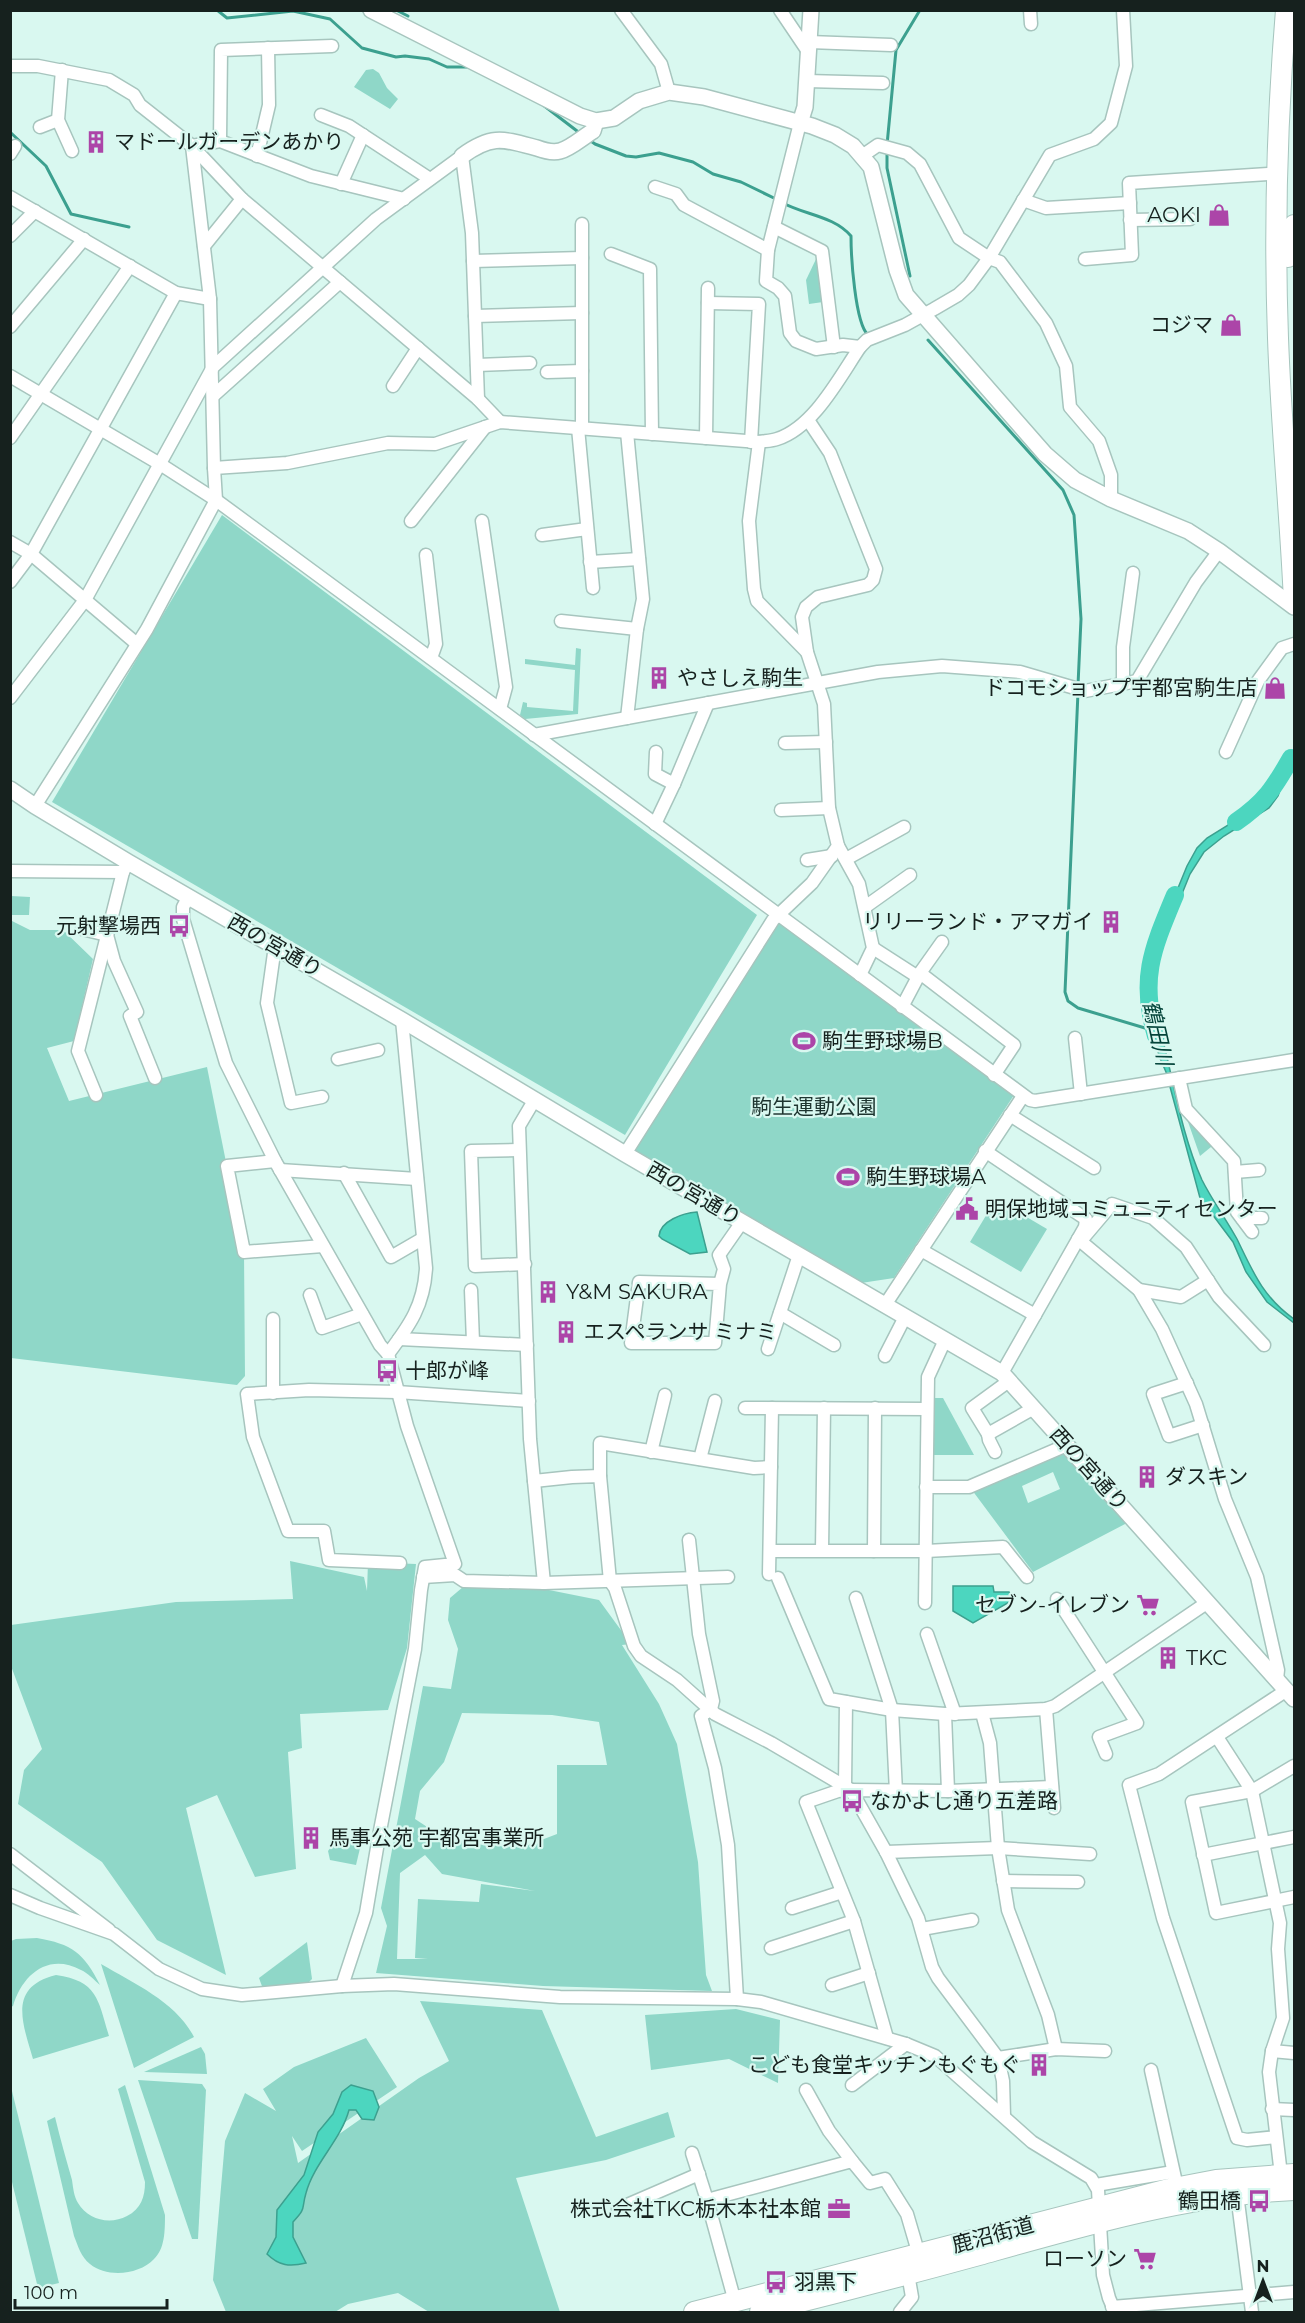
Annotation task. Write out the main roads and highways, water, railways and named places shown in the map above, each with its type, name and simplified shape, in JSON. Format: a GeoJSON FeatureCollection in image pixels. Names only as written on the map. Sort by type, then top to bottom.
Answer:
{"type":"FeatureCollection","features":[{"type":"Feature","properties":{"kind":"main road"},"geometry":{"type":"LineString","coordinates":[[1277,10],[1268,132],[1269,211],[1282,257],[1294,414]]}},
{"type":"Feature","properties":{"kind":"main road"},"geometry":{"type":"LineString","coordinates":[[1286,10],[1281,405],[1294,601]]}},
{"type":"Feature","properties":{"kind":"main road"},"geometry":{"type":"LineString","coordinates":[[1286,88],[1294,61]]}},
{"type":"Feature","properties":{"kind":"main road"},"geometry":{"type":"LineString","coordinates":[[1282,257],[1294,225]]}},
{"type":"Feature","properties":{"kind":"main road","name":"鹿沼街道"},"geometry":{"type":"LineString","coordinates":[[1100,2215],[1175,2180],[1209,2181],[1288,2174]]}},
{"type":"Feature","properties":{"kind":"main road","name":"鹿沼街道"},"geometry":{"type":"LineString","coordinates":[[694,2313],[911,2263],[1100,2215],[1237,2194],[1294,2190]]}},
{"type":"Feature","properties":{"kind":"main road","name":"鹿沼街道"},"geometry":{"type":"LineString","coordinates":[[760,2313],[911,2263]]}},
{"type":"Feature","properties":{"kind":"water"},"geometry":{"type":"Polygon","coordinates":[[[1294,755],[1294,762],[1287,771],[1278,796],[1269,808],[1224,836],[1204,852],[1190,874],[1152,968],[1152,980],[1158,1021],[1181,1117],[1202,1180],[1260,1283],[1274,1302],[1294,1319],[1294,1323],[1267,1302],[1246,1272],[1233,1242],[1200,1198],[1166,1072],[1159,1056],[1146,996],[1146,973],[1148,961],[1187,866],[1197,848],[1207,838],[1267,801],[1282,771],[1294,755]]]}},
{"type":"Feature","properties":{"kind":"water"},"geometry":{"type":"Polygon","coordinates":[[[697,1212],[707,1252],[690,1254],[659,1236],[663,1226],[668,1222],[679,1216],[697,1212]]]}},
{"type":"Feature","properties":{"kind":"water"},"geometry":{"type":"Polygon","coordinates":[[[953,1586],[993,1586],[994,1592],[1009,1592],[1013,1600],[973,1623],[953,1611],[953,1586]]]}},
{"type":"Feature","properties":{"kind":"water"},"geometry":{"type":"Polygon","coordinates":[[[351,2085],[373,2091],[379,2107],[374,2120],[362,2119],[356,2110],[349,2110],[340,2131],[310,2182],[302,2211],[293,2222],[293,2237],[306,2263],[290,2265],[280,2263],[267,2254],[276,2237],[277,2210],[304,2175],[318,2132],[333,2114],[342,2092],[351,2085]]]}},
{"type":"Feature","properties":{"kind":"waterway"},"geometry":{"type":"LineString","coordinates":[[217,10],[227,18],[293,11],[330,19],[362,48],[396,57],[429,59],[447,67],[467,67]]}},
{"type":"Feature","properties":{"kind":"waterway"},"geometry":{"type":"LineString","coordinates":[[396,10],[408,16]]}},
{"type":"Feature","properties":{"kind":"waterway"},"geometry":{"type":"LineString","coordinates":[[887,145],[896,50],[920,10]]}},
{"type":"Feature","properties":{"kind":"waterway"},"geometry":{"type":"LineString","coordinates":[[543,105],[581,134]]}},
{"type":"Feature","properties":{"kind":"waterway"},"geometry":{"type":"LineString","coordinates":[[10,132],[46,166],[71,214],[129,227]]}},
{"type":"Feature","properties":{"kind":"waterway"},"geometry":{"type":"LineString","coordinates":[[588,139],[626,156],[636,157],[659,153],[693,162],[713,174],[741,182],[778,200]]}},
{"type":"Feature","properties":{"kind":"waterway"},"geometry":{"type":"LineString","coordinates":[[887,152],[887,168],[910,276]]}},
{"type":"Feature","properties":{"kind":"waterway"},"geometry":{"type":"LineString","coordinates":[[783,203],[828,220],[851,236],[857,304],[868,335]]}},
{"type":"Feature","properties":{"kind":"waterway"},"geometry":{"type":"LineString","coordinates":[[928,340],[1063,490],[1074,515],[1081,619],[1078,685]]}},
{"type":"Feature","properties":{"kind":"waterway"},"geometry":{"type":"LineString","coordinates":[[1078,692],[1065,992],[1068,1001],[1078,1008],[1155,1031]]}},
{"type":"Feature","properties":{"kind":"waterway","name":"鶴田川"},"geometry":{"type":"LineString","coordinates":[[1236,822],[1268,794],[1291,758]]}},
{"type":"Feature","properties":{"kind":"waterway","name":"鶴田川"},"geometry":{"type":"LineString","coordinates":[[1156,1036],[1149,997],[1151,964],[1160,931],[1175,895]]}},
{"type":"Feature","properties":{"kind":"place","name":"マドールガーデンあかり"},"geometry":{"type":"Point","coordinates":[96,142]}},
{"type":"Feature","properties":{"kind":"place","name":"AOKI"},"geometry":{"type":"Point","coordinates":[1219,215]}},
{"type":"Feature","properties":{"kind":"place","name":"コジマ"},"geometry":{"type":"Point","coordinates":[1231,325]}},
{"type":"Feature","properties":{"kind":"place","name":"やさしえ駒生"},"geometry":{"type":"Point","coordinates":[659,678]}},
{"type":"Feature","properties":{"kind":"place","name":"ドコモショップ宇都宮駒生店"},"geometry":{"type":"Point","coordinates":[1275,688]}},
{"type":"Feature","properties":{"kind":"place","name":"リリーランド・アマガイ"},"geometry":{"type":"Point","coordinates":[1111,922]}},
{"type":"Feature","properties":{"kind":"place","name":"元射撃場西"},"geometry":{"type":"Point","coordinates":[179,926]}},
{"type":"Feature","properties":{"kind":"place","name":"駒生野球場B"},"geometry":{"type":"Point","coordinates":[804,1041]}},
{"type":"Feature","properties":{"kind":"place","name":"駒生野球場A"},"geometry":{"type":"Point","coordinates":[848,1177]}},
{"type":"Feature","properties":{"kind":"place","name":"明保地域コミュニティセンター"},"geometry":{"type":"Point","coordinates":[967,1209]}},
{"type":"Feature","properties":{"kind":"place","name":"Y&M SAKURA"},"geometry":{"type":"Point","coordinates":[548,1292]}},
{"type":"Feature","properties":{"kind":"place","name":"エスペランサ ミナミ"},"geometry":{"type":"Point","coordinates":[566,1332]}},
{"type":"Feature","properties":{"kind":"place","name":"十郎が峰"},"geometry":{"type":"Point","coordinates":[387,1371]}},
{"type":"Feature","properties":{"kind":"place","name":"ダスキン"},"geometry":{"type":"Point","coordinates":[1147,1477]}},
{"type":"Feature","properties":{"kind":"place","name":"セブン-イレブン"},"geometry":{"type":"Point","coordinates":[1148,1605]}},
{"type":"Feature","properties":{"kind":"place","name":"TKC"},"geometry":{"type":"Point","coordinates":[1168,1658]}},
{"type":"Feature","properties":{"kind":"place","name":"なかよし通り五差路"},"geometry":{"type":"Point","coordinates":[852,1801]}},
{"type":"Feature","properties":{"kind":"place","name":"馬事公苑 宇都宮事業所"},"geometry":{"type":"Point","coordinates":[311,1838]}},
{"type":"Feature","properties":{"kind":"place","name":"こども食堂キッチンもぐもぐ"},"geometry":{"type":"Point","coordinates":[1039,2065]}},
{"type":"Feature","properties":{"kind":"place","name":"鶴田橋"},"geometry":{"type":"Point","coordinates":[1259,2201]}},
{"type":"Feature","properties":{"kind":"place","name":"株式会社TKC栃木本社本館"},"geometry":{"type":"Point","coordinates":[839,2209]}},
{"type":"Feature","properties":{"kind":"place","name":"ローソン"},"geometry":{"type":"Point","coordinates":[1145,2259]}},
{"type":"Feature","properties":{"kind":"place","name":"羽黒下"},"geometry":{"type":"Point","coordinates":[776,2282]}},
{"type":"Feature","properties":{"kind":"park label","name":"駒生運動公園"},"geometry":{"type":"Point","coordinates":[814,1107]}}]}
